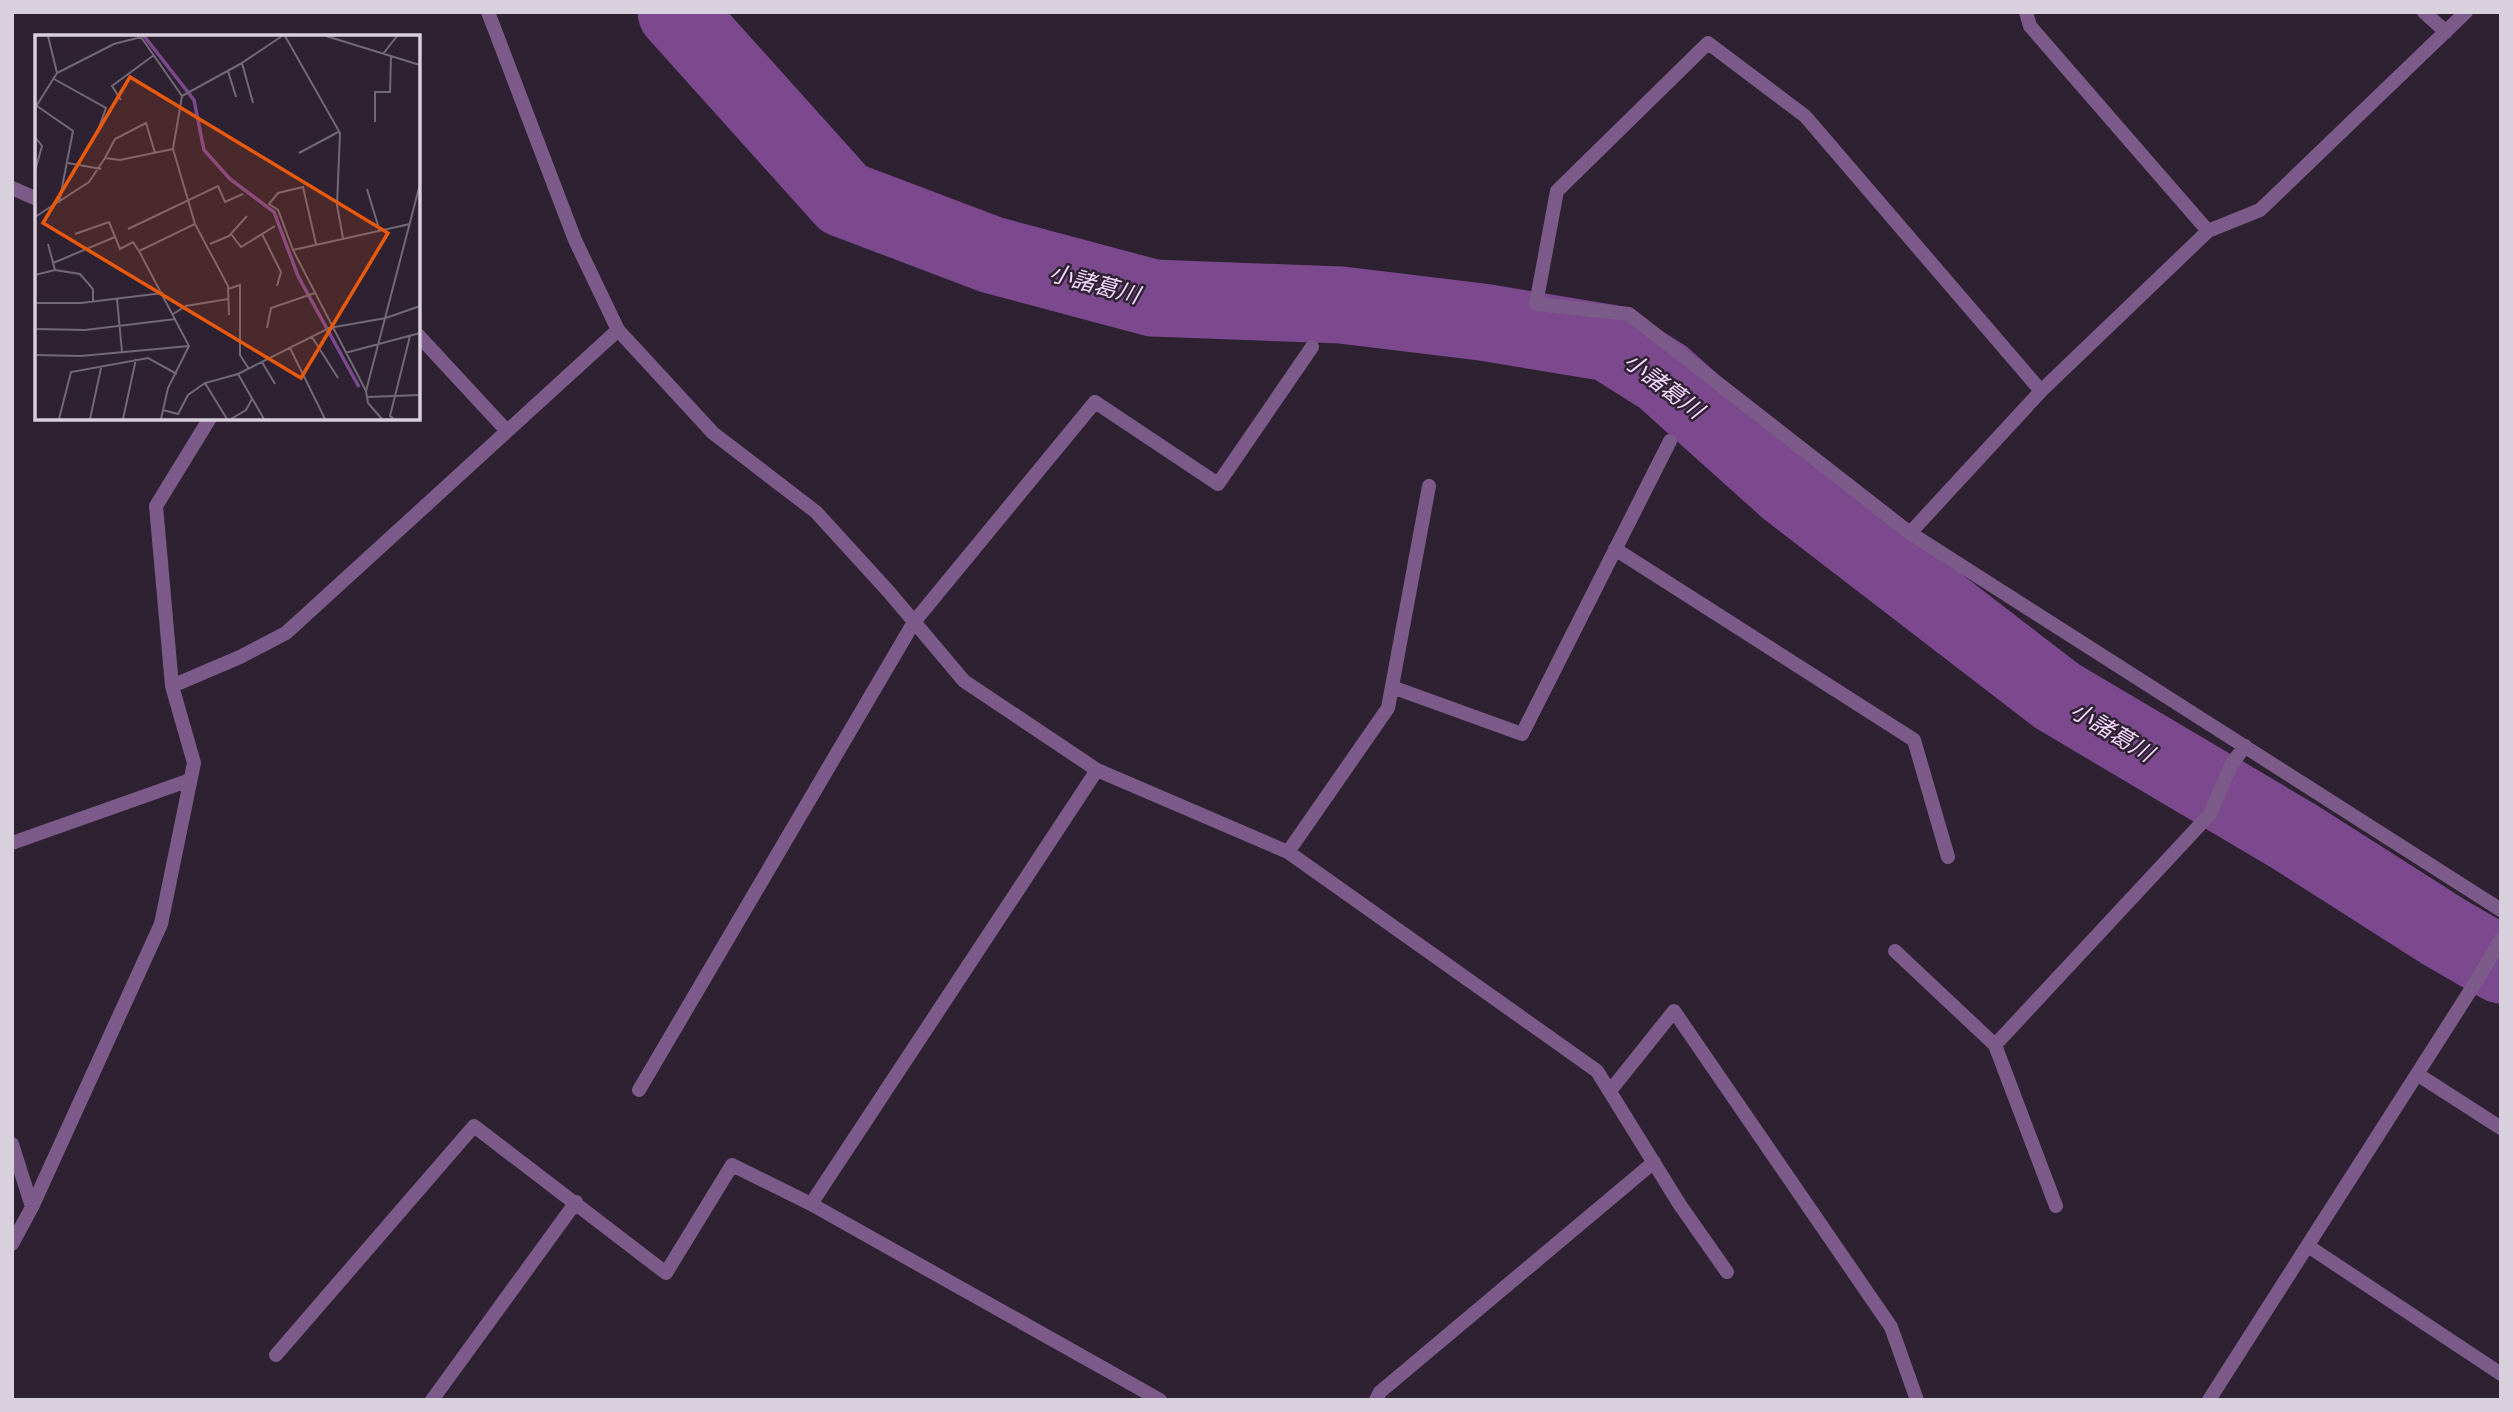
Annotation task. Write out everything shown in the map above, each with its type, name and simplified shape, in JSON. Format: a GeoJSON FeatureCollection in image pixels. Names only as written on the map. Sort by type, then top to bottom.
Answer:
{"type":"FeatureCollection","features":[{"type":"Feature","properties":{"kind":"street"},"geometry":{"type":"LineString","coordinates":[[488,12],[575,240],[618,330],[713,433],[816,512],[964,681],[1097,769],[1288,852],[1597,1071],[1680,1205],[1727,1272]]}},
{"type":"Feature","properties":{"kind":"street"},"geometry":{"type":"LineString","coordinates":[[2026,12],[2030,26],[2208,231]]}},
{"type":"Feature","properties":{"kind":"street"},"geometry":{"type":"LineString","coordinates":[[2424,12],[2446,32]]}},
{"type":"Feature","properties":{"kind":"street"},"geometry":{"type":"LineString","coordinates":[[1910,533],[2041,391],[2208,231],[2260,210],[2466,12]]}},
{"type":"Feature","properties":{"kind":"street"},"geometry":{"type":"LineString","coordinates":[[2041,391],[1805,116],[1708,43],[1557,191],[1536,304],[1629,314],[1910,533],[2501,910]]}},
{"type":"Feature","properties":{"kind":"street"},"geometry":{"type":"LineString","coordinates":[[12,188],[35,198]]}},
{"type":"Feature","properties":{"kind":"street"},"geometry":{"type":"LineString","coordinates":[[172,686],[240,657],[286,633],[618,330]]}},
{"type":"Feature","properties":{"kind":"street"},"geometry":{"type":"LineString","coordinates":[[420,337],[507,432]]}},
{"type":"Feature","properties":{"kind":"street"},"geometry":{"type":"LineString","coordinates":[[639,1090],[914,622],[1095,402],[1219,484],[1312,347]]}},
{"type":"Feature","properties":{"kind":"street"},"geometry":{"type":"LineString","coordinates":[[12,1244],[32,1207],[161,925],[194,764],[172,686],[156,506],[209,420]]}},
{"type":"Feature","properties":{"kind":"street"},"geometry":{"type":"LineString","coordinates":[[1392,687],[1521,734],[1670,441]]}},
{"type":"Feature","properties":{"kind":"street"},"geometry":{"type":"LineString","coordinates":[[1288,852],[1388,708],[1429,486]]}},
{"type":"Feature","properties":{"kind":"street"},"geometry":{"type":"LineString","coordinates":[[1615,548],[1914,740],[1948,857]]}},
{"type":"Feature","properties":{"kind":"street"},"geometry":{"type":"LineString","coordinates":[[1995,1045],[2210,814],[2231,765],[2245,746]]}},
{"type":"Feature","properties":{"kind":"street"},"geometry":{"type":"LineString","coordinates":[[811,1203],[1097,769]]}},
{"type":"Feature","properties":{"kind":"street"},"geometry":{"type":"LineString","coordinates":[[12,843],[190,780]]}},
{"type":"Feature","properties":{"kind":"street"},"geometry":{"type":"LineString","coordinates":[[2209,1400],[2501,939]]}},
{"type":"Feature","properties":{"kind":"street"},"geometry":{"type":"LineString","coordinates":[[1895,951],[1995,1045],[2056,1206]]}},
{"type":"Feature","properties":{"kind":"street"},"geometry":{"type":"LineString","coordinates":[[1610,1091],[1674,1012],[1891,1326],[1917,1400]]}},
{"type":"Feature","properties":{"kind":"street"},"geometry":{"type":"LineString","coordinates":[[2417,1074],[2501,1128]]}},
{"type":"Feature","properties":{"kind":"street"},"geometry":{"type":"LineString","coordinates":[[276,1355],[474,1125],[666,1273],[732,1165],[811,1203],[1159,1400]]}},
{"type":"Feature","properties":{"kind":"street"},"geometry":{"type":"LineString","coordinates":[[12,1144],[32,1207]]}},
{"type":"Feature","properties":{"kind":"street"},"geometry":{"type":"LineString","coordinates":[[1376,1400],[1380,1392],[1654,1162]]}},
{"type":"Feature","properties":{"kind":"street"},"geometry":{"type":"LineString","coordinates":[[432,1400],[576,1202]]}},
{"type":"Feature","properties":{"kind":"street"},"geometry":{"type":"LineString","coordinates":[[2308,1246],[2501,1374]]}},
{"type":"Feature","properties":{"kind":"waterway","name":"小諸葛川"},"geometry":{"type":"LineString","coordinates":[[676,12],[844,199],[992,255],[1153,298],[1341,305],[1482,322],[1609,343],[1663,377],[1788,489],[2057,696],[2295,837],[2501,965]]}}]}
